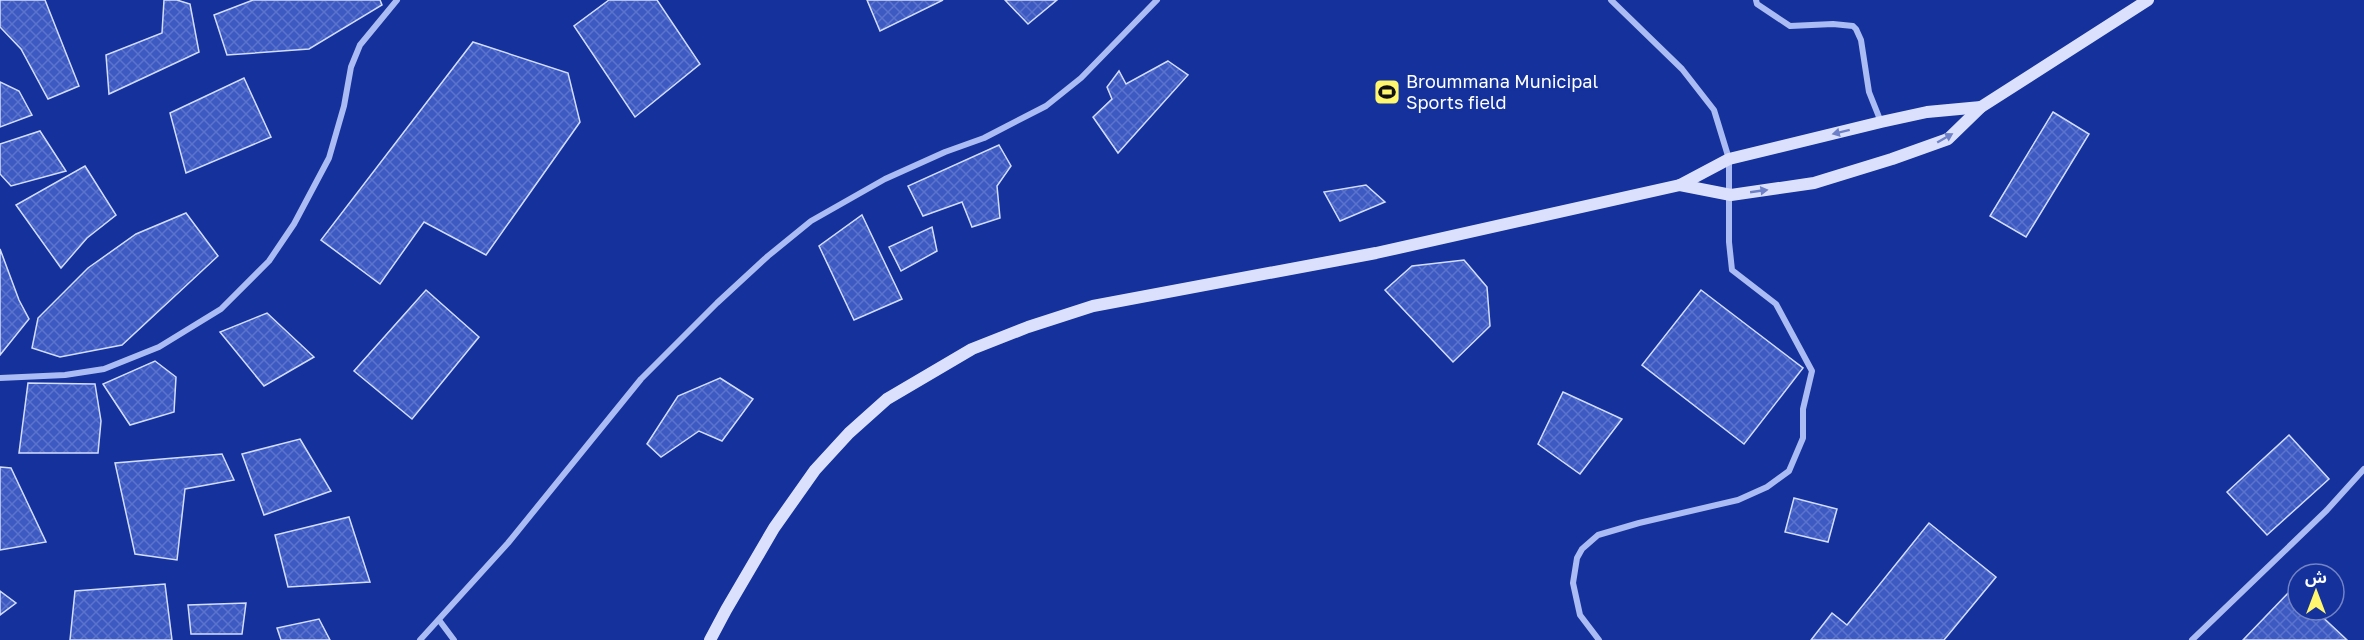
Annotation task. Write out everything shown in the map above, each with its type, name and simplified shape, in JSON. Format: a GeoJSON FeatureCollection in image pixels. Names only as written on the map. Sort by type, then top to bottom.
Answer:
{"type":"FeatureCollection","features":[{"type":"Feature","properties":{"kind":"main road"},"geometry":{"type":"LineString","coordinates":[[1680,185],[1731,195],[1814,183],[1947,139],[1981,107],[2148,0]]}},
{"type":"Feature","properties":{"kind":"main road"},"geometry":{"type":"LineString","coordinates":[[710,640],[774,528],[815,471],[849,432],[887,399],[972,349],[1028,327],[1093,306],[1376,253],[1680,185],[1729,159],[1927,112],[1981,107]]}},
{"type":"Feature","properties":{"kind":"street"},"geometry":{"type":"LineString","coordinates":[[0,378],[64,375],[104,369],[159,347],[221,309],[269,261],[294,224],[329,158],[344,106],[351,66],[360,45],[398,0]]}},
{"type":"Feature","properties":{"kind":"street"},"geometry":{"type":"LineString","coordinates":[[420,640],[508,543],[641,379],[768,256],[811,221],[885,179],[945,152],[984,138],[1046,106],[1081,78],[1157,0]]}},
{"type":"Feature","properties":{"kind":"street"},"geometry":{"type":"LineString","coordinates":[[1599,640],[1580,615],[1574,583],[1577,558],[1587,543],[1598,535],[1639,523],[1738,500],[1767,487],[1789,471],[1803,438],[1803,409],[1812,371],[1776,304],[1732,270],[1729,242],[1731,195],[1729,159],[1714,110],[1682,69],[1611,0]]}},
{"type":"Feature","properties":{"kind":"street"},"geometry":{"type":"LineString","coordinates":[[1756,0],[1757,4],[1790,26],[1833,24],[1852,26],[1857,29],[1862,40],[1869,92],[1881,122]]}},
{"type":"Feature","properties":{"kind":"street"},"geometry":{"type":"LineString","coordinates":[[2192,640],[2328,510],[2364,469]]}},
{"type":"Feature","properties":{"kind":"street"},"geometry":{"type":"LineString","coordinates":[[439,620],[454,640]]}},
{"type":"Feature","properties":{"kind":"building"},"geometry":{"type":"Polygon","coordinates":[[[0,0],[45,0],[79,86],[48,99],[21,49],[0,27],[0,0]]]}},
{"type":"Feature","properties":{"kind":"building"},"geometry":{"type":"Polygon","coordinates":[[[164,0],[177,0],[190,4],[199,52],[109,94],[106,55],[162,33],[164,0]]]}},
{"type":"Feature","properties":{"kind":"building"},"geometry":{"type":"Polygon","coordinates":[[[253,0],[380,0],[382,5],[309,49],[227,55],[214,15],[253,0]]]}},
{"type":"Feature","properties":{"kind":"building"},"geometry":{"type":"Polygon","coordinates":[[[609,0],[657,0],[700,64],[635,117],[574,26],[609,0]]]}},
{"type":"Feature","properties":{"kind":"building"},"geometry":{"type":"Polygon","coordinates":[[[867,0],[943,0],[880,31],[867,0]]]}},
{"type":"Feature","properties":{"kind":"building"},"geometry":{"type":"Polygon","coordinates":[[[1005,0],[1057,0],[1028,24],[1005,0]]]}},
{"type":"Feature","properties":{"kind":"building"},"geometry":{"type":"Polygon","coordinates":[[[473,42],[568,73],[580,122],[486,255],[424,222],[380,284],[321,240],[473,42]]]}},
{"type":"Feature","properties":{"kind":"building"},"geometry":{"type":"Polygon","coordinates":[[[1168,61],[1188,75],[1118,153],[1093,117],[1112,99],[1107,87],[1119,71],[1126,84],[1168,61]]]}},
{"type":"Feature","properties":{"kind":"building"},"geometry":{"type":"Polygon","coordinates":[[[244,78],[271,137],[186,173],[170,113],[244,78]]]}},
{"type":"Feature","properties":{"kind":"building"},"geometry":{"type":"Polygon","coordinates":[[[0,82],[19,91],[32,115],[0,127],[0,82]]]}},
{"type":"Feature","properties":{"kind":"building"},"geometry":{"type":"Polygon","coordinates":[[[2053,112],[2089,134],[2026,237],[1990,216],[2053,112]]]}},
{"type":"Feature","properties":{"kind":"building"},"geometry":{"type":"Polygon","coordinates":[[[40,131],[66,171],[11,186],[0,174],[0,144],[40,131]]]}},
{"type":"Feature","properties":{"kind":"building"},"geometry":{"type":"Polygon","coordinates":[[[999,145],[1011,166],[997,186],[1000,218],[972,227],[962,202],[923,216],[908,186],[999,145]]]}},
{"type":"Feature","properties":{"kind":"building"},"geometry":{"type":"Polygon","coordinates":[[[85,166],[116,215],[87,238],[61,268],[16,205],[85,166]]]}},
{"type":"Feature","properties":{"kind":"building"},"geometry":{"type":"Polygon","coordinates":[[[1366,185],[1385,202],[1340,221],[1324,192],[1366,185]]]}},
{"type":"Feature","properties":{"kind":"building"},"geometry":{"type":"Polygon","coordinates":[[[186,213],[218,256],[122,345],[60,357],[32,348],[38,318],[88,268],[136,234],[186,213]]]}},
{"type":"Feature","properties":{"kind":"building"},"geometry":{"type":"Polygon","coordinates":[[[862,215],[902,299],[854,320],[819,246],[862,215]]]}},
{"type":"Feature","properties":{"kind":"building"},"geometry":{"type":"Polygon","coordinates":[[[932,227],[937,251],[901,271],[889,247],[932,227]]]}},
{"type":"Feature","properties":{"kind":"building"},"geometry":{"type":"Polygon","coordinates":[[[0,249],[19,300],[29,319],[0,355],[0,249]]]}},
{"type":"Feature","properties":{"kind":"building"},"geometry":{"type":"Polygon","coordinates":[[[1464,260],[1487,287],[1490,326],[1453,362],[1385,290],[1412,266],[1464,260]]]}},
{"type":"Feature","properties":{"kind":"building"},"geometry":{"type":"Polygon","coordinates":[[[426,290],[479,337],[412,419],[354,371],[426,290]]]}},
{"type":"Feature","properties":{"kind":"building"},"geometry":{"type":"Polygon","coordinates":[[[1701,290],[1803,368],[1744,444],[1642,365],[1701,290]]]}},
{"type":"Feature","properties":{"kind":"building"},"geometry":{"type":"Polygon","coordinates":[[[267,313],[314,357],[264,386],[220,332],[267,313]]]}},
{"type":"Feature","properties":{"kind":"building"},"geometry":{"type":"Polygon","coordinates":[[[155,361],[176,377],[174,412],[130,425],[103,384],[155,361]]]}},
{"type":"Feature","properties":{"kind":"building"},"geometry":{"type":"Polygon","coordinates":[[[720,378],[753,399],[722,441],[699,431],[661,457],[647,444],[678,396],[720,378]]]}},
{"type":"Feature","properties":{"kind":"building"},"geometry":{"type":"Polygon","coordinates":[[[28,383],[95,384],[101,421],[98,453],[19,453],[28,383]]]}},
{"type":"Feature","properties":{"kind":"building"},"geometry":{"type":"Polygon","coordinates":[[[1563,392],[1622,419],[1580,474],[1538,444],[1563,392]]]}},
{"type":"Feature","properties":{"kind":"building"},"geometry":{"type":"Polygon","coordinates":[[[2289,435],[2329,479],[2267,535],[2227,492],[2289,435]]]}},
{"type":"Feature","properties":{"kind":"building"},"geometry":{"type":"Polygon","coordinates":[[[300,439],[331,491],[264,515],[242,454],[300,439]]]}},
{"type":"Feature","properties":{"kind":"building"},"geometry":{"type":"Polygon","coordinates":[[[222,454],[234,480],[185,489],[177,560],[135,554],[115,463],[222,454]]]}},
{"type":"Feature","properties":{"kind":"building"},"geometry":{"type":"Polygon","coordinates":[[[0,467],[11,468],[46,542],[0,550],[0,467]]]}},
{"type":"Feature","properties":{"kind":"building"},"geometry":{"type":"Polygon","coordinates":[[[1794,498],[1837,509],[1828,542],[1785,532],[1794,498]]]}},
{"type":"Feature","properties":{"kind":"building"},"geometry":{"type":"Polygon","coordinates":[[[349,517],[370,582],[288,587],[275,535],[349,517]]]}},
{"type":"Feature","properties":{"kind":"building"},"geometry":{"type":"Polygon","coordinates":[[[1929,523],[1996,577],[1944,640],[1811,640],[1832,613],[1847,625],[1929,523]]]}},
{"type":"Feature","properties":{"kind":"building"},"geometry":{"type":"Polygon","coordinates":[[[165,584],[172,640],[70,640],[75,591],[165,584]]]}},
{"type":"Feature","properties":{"kind":"building"},"geometry":{"type":"Polygon","coordinates":[[[0,591],[16,603],[0,615],[0,591]]]}},
{"type":"Feature","properties":{"kind":"building"},"geometry":{"type":"Polygon","coordinates":[[[2286,595],[2286,622],[2328,622],[2347,640],[2243,640],[2286,595]]]}},
{"type":"Feature","properties":{"kind":"building"},"geometry":{"type":"Polygon","coordinates":[[[246,603],[242,634],[191,634],[188,605],[246,603]]]}},
{"type":"Feature","properties":{"kind":"building"},"geometry":{"type":"Polygon","coordinates":[[[319,619],[330,640],[281,640],[277,628],[319,619]]]}},
{"type":"Feature","properties":{"kind":"place","name":"Broummana Municipal Sports field"},"geometry":{"type":"Point","coordinates":[1387,92]}}]}
